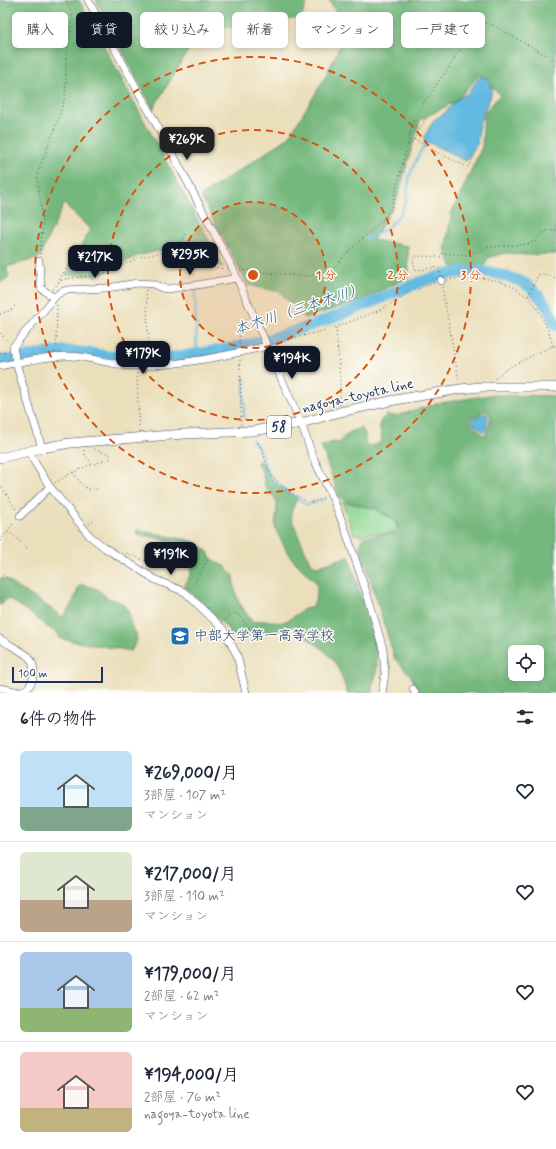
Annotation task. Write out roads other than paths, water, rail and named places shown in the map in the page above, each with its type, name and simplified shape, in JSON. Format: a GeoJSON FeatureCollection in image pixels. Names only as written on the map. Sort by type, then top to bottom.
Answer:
{"type":"FeatureCollection","features":[{"type":"Feature","properties":{"kind":"main road","name":"nagoya-toyota line"},"geometry":{"type":"LineString","coordinates":[[0,458],[30,450],[63,444],[254,430],[301,423],[340,412],[395,400],[460,389],[492,387],[556,387]]}},
{"type":"Feature","properties":{"kind":"street"},"geometry":{"type":"LineString","coordinates":[[88,0],[176,160],[237,278],[301,423],[349,542],[380,637],[385,660],[385,674],[382,693]]}},
{"type":"Feature","properties":{"kind":"street"},"geometry":{"type":"LineString","coordinates":[[39,261],[41,288],[52,297]]}},
{"type":"Feature","properties":{"kind":"street"},"geometry":{"type":"LineString","coordinates":[[42,448],[13,350],[50,303],[52,297],[66,290],[84,290],[138,283],[153,284],[167,289],[237,278]]}},
{"type":"Feature","properties":{"kind":"street"},"geometry":{"type":"LineString","coordinates":[[0,366],[49,357],[70,356],[137,366],[185,362],[239,353],[267,345]]}},
{"type":"Feature","properties":{"kind":"street"},"geometry":{"type":"LineString","coordinates":[[30,450],[32,458],[50,487],[97,543],[156,580],[186,592],[224,629],[237,655],[246,693]]}},
{"type":"Feature","properties":{"kind":"street"},"geometry":{"type":"LineString","coordinates":[[20,516],[50,487]]}},
{"type":"Feature","properties":{"kind":"street"},"geometry":{"type":"LineString","coordinates":[[0,639],[29,658],[34,672],[30,685],[22,691],[13,691],[0,688]]}},
{"type":"Feature","properties":{"kind":"water"},"geometry":{"type":"Polygon","coordinates":[[[481,77],[488,78],[492,90],[479,125],[477,144],[466,161],[430,143],[428,144],[424,142],[424,137],[434,120],[445,113],[456,100],[467,94],[481,77]]]}},
{"type":"Feature","properties":{"kind":"water"},"geometry":{"type":"Polygon","coordinates":[[[487,413],[487,423],[484,432],[473,424],[472,421],[480,415],[487,413]]]}},
{"type":"Feature","properties":{"kind":"waterway"},"geometry":{"type":"LineString","coordinates":[[366,239],[386,229],[401,213],[407,198],[409,177],[420,152],[427,142]]}},
{"type":"Feature","properties":{"kind":"waterway","name":"本木川（三本木川）"},"geometry":{"type":"LineString","coordinates":[[0,360],[69,351],[99,354],[120,358],[130,362],[138,362],[229,348],[266,340],[327,320],[418,282],[447,274],[477,271],[510,277],[532,288],[544,303],[556,326]]}},
{"type":"Feature","properties":{"kind":"waterway"},"geometry":{"type":"LineString","coordinates":[[197,353],[195,291],[196,289],[207,288]]}},
{"type":"Feature","properties":{"kind":"waterway"},"geometry":{"type":"LineString","coordinates":[[244,376],[244,417]]}},
{"type":"Feature","properties":{"kind":"waterway"},"geometry":{"type":"LineString","coordinates":[[252,440],[258,447],[271,478],[277,484],[307,505],[325,499]]}},
{"type":"Feature","properties":{"kind":"place","name":"中部大学第一高等学校"},"geometry":{"type":"Point","coordinates":[180,636]}}]}
